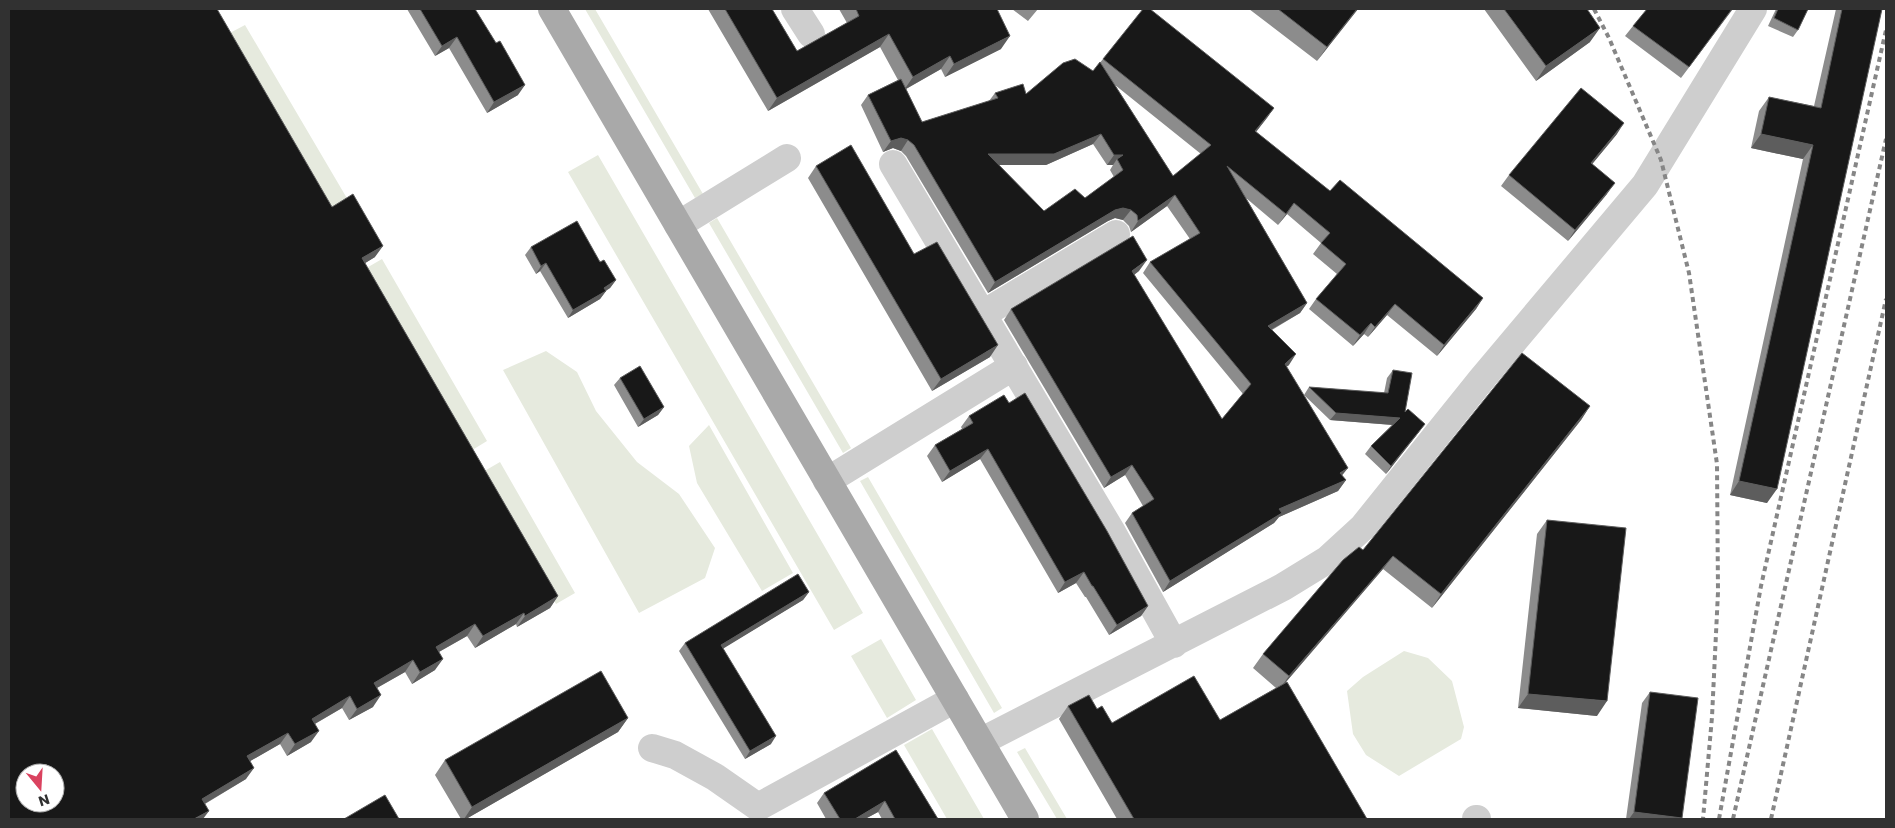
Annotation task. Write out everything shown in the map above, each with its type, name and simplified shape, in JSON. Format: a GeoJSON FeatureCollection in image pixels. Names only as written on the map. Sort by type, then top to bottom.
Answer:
{"type":"FeatureCollection","features":[{"type":"Feature","properties":{"kind":"main road"},"geometry":{"type":"LineString","coordinates":[[552,9],[1025,819]]}},
{"type":"Feature","properties":{"kind":"street"},"geometry":{"type":"LineString","coordinates":[[795,9],[811,34]]}},
{"type":"Feature","properties":{"kind":"street"},"geometry":{"type":"LineString","coordinates":[[980,742],[1283,587],[1327,560],[1363,526],[1481,380],[1645,185],[1753,9]]}},
{"type":"Feature","properties":{"kind":"street"},"geometry":{"type":"LineString","coordinates":[[678,225],[787,158]]}},
{"type":"Feature","properties":{"kind":"street"},"geometry":{"type":"LineString","coordinates":[[893,164],[1113,534],[1174,644]]}},
{"type":"Feature","properties":{"kind":"street"},"geometry":{"type":"LineString","coordinates":[[983,314],[1116,234]]}},
{"type":"Feature","properties":{"kind":"street"},"geometry":{"type":"LineString","coordinates":[[827,481],[1014,366]]}},
{"type":"Feature","properties":{"kind":"street"},"geometry":{"type":"LineString","coordinates":[[652,748],[683,759],[715,777],[758,807],[954,699]]}},
{"type":"Feature","properties":{"kind":"shaded area"},"geometry":{"type":"Polygon","coordinates":[[[585,9],[595,9],[703,194],[695,198],[585,9]]]}},
{"type":"Feature","properties":{"kind":"shaded area"},"geometry":{"type":"Polygon","coordinates":[[[245,25],[348,200],[329,211],[226,35],[245,25]]]}},
{"type":"Feature","properties":{"kind":"shaded area"},"geometry":{"type":"Polygon","coordinates":[[[598,155],[863,613],[834,630],[568,172],[598,155]]]}},
{"type":"Feature","properties":{"kind":"shaded area"},"geometry":{"type":"Polygon","coordinates":[[[717,218],[851,448],[843,453],[709,223],[717,218]]]}},
{"type":"Feature","properties":{"kind":"shaded area"},"geometry":{"type":"Polygon","coordinates":[[[382,259],[487,441],[469,452],[363,270],[382,259]]]}},
{"type":"Feature","properties":{"kind":"shaded area"},"geometry":{"type":"Polygon","coordinates":[[[546,351],[577,372],[596,411],[637,462],[679,494],[715,548],[705,578],[639,613],[503,370],[546,351]]]}},
{"type":"Feature","properties":{"kind":"shaded area"},"geometry":{"type":"Polygon","coordinates":[[[709,425],[793,573],[762,591],[697,483],[689,446],[709,425]]]}},
{"type":"Feature","properties":{"kind":"shaded area"},"geometry":{"type":"Polygon","coordinates":[[[500,462],[575,593],[556,604],[481,473],[500,462]]]}},
{"type":"Feature","properties":{"kind":"shaded area"},"geometry":{"type":"Polygon","coordinates":[[[868,477],[1002,708],[994,713],[860,481],[868,477]]]}},
{"type":"Feature","properties":{"kind":"shaded area"},"geometry":{"type":"Polygon","coordinates":[[[881,639],[916,700],[887,718],[851,656],[881,639]]]}},
{"type":"Feature","properties":{"kind":"shaded area"},"geometry":{"type":"Polygon","coordinates":[[[1404,651],[1428,658],[1452,681],[1464,727],[1461,739],[1399,776],[1366,755],[1353,734],[1347,691],[1363,677],[1404,651]]]}},
{"type":"Feature","properties":{"kind":"shaded area"},"geometry":{"type":"Polygon","coordinates":[[[932,729],[984,819],[947,819],[904,745],[932,729]]]}},
{"type":"Feature","properties":{"kind":"shaded area"},"geometry":{"type":"Polygon","coordinates":[[[1025,748],[1067,819],[1057,819],[1017,752],[1025,748]]]}},
{"type":"Feature","properties":{"kind":"building"},"geometry":{"type":"Polygon","coordinates":[[[9,9],[217,9],[332,207],[353,194],[383,246],[362,258],[558,596],[525,616],[524,613],[483,636],[475,624],[436,647],[443,659],[420,672],[413,660],[374,683],[381,695],[357,709],[350,696],[312,719],[319,731],[295,744],[288,733],[247,756],[254,768],[202,799],[209,811],[194,819],[9,819],[9,9]]]}},
{"type":"Feature","properties":{"kind":"building"},"geometry":{"type":"Polygon","coordinates":[[[420,9],[475,9],[496,43],[500,41],[525,85],[494,102],[457,37],[442,46],[420,9]]]}},
{"type":"Feature","properties":{"kind":"building"},"geometry":{"type":"Polygon","coordinates":[[[725,9],[772,9],[797,51],[859,16],[856,9],[997,9],[1010,36],[954,64],[950,56],[913,77],[889,34],[777,98],[725,9]]]}},
{"type":"Feature","properties":{"kind":"building"},"geometry":{"type":"Polygon","coordinates":[[[1143,9],[1150,9],[1274,108],[1255,131],[1330,191],[1340,180],[1483,298],[1444,345],[1395,304],[1375,327],[1371,323],[1360,335],[1316,299],[1346,264],[1321,243],[1330,233],[1294,203],[1286,214],[1227,166],[1307,303],[1268,326],[1296,354],[1285,364],[1348,468],[1340,473],[1346,480],[1279,509],[1282,513],[1170,581],[1132,513],[1154,499],[1132,465],[1111,477],[1011,309],[1133,236],[1147,260],[1132,271],[1222,419],[1251,384],[1150,262],[1200,233],[1175,195],[1138,221],[1137,215],[1131,210],[1123,208],[1115,210],[995,282],[914,145],[908,140],[901,138],[891,141],[868,95],[901,79],[922,122],[998,98],[995,93],[1023,84],[1026,94],[1063,63],[1075,59],[1093,71],[1100,62],[1173,176],[1211,145],[1103,59],[1143,9]],[[1101,134],[1054,154],[988,154],[1044,211],[1075,189],[1085,198],[1123,170],[1117,159],[1123,155],[1114,155],[1101,134]]]}},
{"type":"Feature","properties":{"kind":"building"},"geometry":{"type":"Polygon","coordinates":[[[1278,9],[1357,9],[1327,47],[1278,9]]]}},
{"type":"Feature","properties":{"kind":"building"},"geometry":{"type":"Polygon","coordinates":[[[1504,9],[1587,9],[1600,28],[1546,66],[1504,9]]]}},
{"type":"Feature","properties":{"kind":"building"},"geometry":{"type":"Polygon","coordinates":[[[1647,9],[1732,9],[1689,67],[1633,26],[1647,9]]]}},
{"type":"Feature","properties":{"kind":"building"},"geometry":{"type":"Polygon","coordinates":[[[1778,9],[1808,9],[1798,30],[1774,18],[1778,9]]]}},
{"type":"Feature","properties":{"kind":"building"},"geometry":{"type":"Polygon","coordinates":[[[1842,9],[1882,9],[1777,489],[1739,481],[1813,145],[1761,134],[1769,97],[1821,108],[1842,9]]]}},
{"type":"Feature","properties":{"kind":"building"},"geometry":{"type":"Polygon","coordinates":[[[1581,88],[1624,123],[1591,163],[1615,183],[1575,230],[1509,175],[1581,88]]]}},
{"type":"Feature","properties":{"kind":"building"},"geometry":{"type":"Polygon","coordinates":[[[851,145],[914,254],[937,242],[998,345],[941,379],[816,166],[851,145]]]}},
{"type":"Feature","properties":{"kind":"building"},"geometry":{"type":"Polygon","coordinates":[[[577,221],[600,262],[604,260],[616,280],[604,288],[606,291],[573,310],[546,263],[541,266],[531,247],[577,221]]]}},
{"type":"Feature","properties":{"kind":"building"},"geometry":{"type":"Polygon","coordinates":[[[1522,353],[1590,406],[1441,594],[1393,556],[1289,676],[1263,654],[1343,560],[1359,547],[1363,550],[1522,353]]]}},
{"type":"Feature","properties":{"kind":"building"},"geometry":{"type":"Polygon","coordinates":[[[640,366],[664,407],[644,419],[620,378],[640,366]]]}},
{"type":"Feature","properties":{"kind":"building"},"geometry":{"type":"Polygon","coordinates":[[[1393,370],[1412,373],[1405,412],[1408,409],[1425,424],[1391,466],[1371,446],[1400,418],[1336,413],[1309,387],[1388,393],[1393,370]]]}},
{"type":"Feature","properties":{"kind":"building"},"geometry":{"type":"Polygon","coordinates":[[[1025,393],[1107,531],[1148,606],[1117,625],[1084,572],[1065,582],[988,449],[950,471],[935,445],[973,423],[969,416],[1004,395],[1009,403],[1025,393]]]}},
{"type":"Feature","properties":{"kind":"building"},"geometry":{"type":"Polygon","coordinates":[[[1547,520],[1626,528],[1607,701],[1528,694],[1547,520]]]}},
{"type":"Feature","properties":{"kind":"building"},"geometry":{"type":"Polygon","coordinates":[[[798,574],[809,592],[721,645],[776,736],[750,751],[685,643],[798,574]]]}},
{"type":"Feature","properties":{"kind":"building"},"geometry":{"type":"Polygon","coordinates":[[[601,671],[628,718],[472,807],[445,760],[601,671]]]}},
{"type":"Feature","properties":{"kind":"building"},"geometry":{"type":"Polygon","coordinates":[[[1194,676],[1220,720],[1287,682],[1367,819],[1134,819],[1068,706],[1089,695],[1097,709],[1102,706],[1112,723],[1194,676]]]}},
{"type":"Feature","properties":{"kind":"building"},"geometry":{"type":"Polygon","coordinates":[[[1650,692],[1698,698],[1682,818],[1634,812],[1650,692]]]}},
{"type":"Feature","properties":{"kind":"building"},"geometry":{"type":"Polygon","coordinates":[[[896,750],[938,819],[895,819],[885,801],[855,819],[840,819],[824,793],[896,750]]]}},
{"type":"Feature","properties":{"kind":"building"},"geometry":{"type":"Polygon","coordinates":[[[385,795],[399,819],[344,819],[385,795]]]}},
{"type":"Feature","properties":{"kind":"railway"},"geometry":{"type":"LineString","coordinates":[[1594,9],[1609,38],[1661,160],[1689,273],[1717,464],[1718,592],[1712,717],[1703,819]]}},
{"type":"Feature","properties":{"kind":"railway"},"geometry":{"type":"LineString","coordinates":[[1719,819],[1761,586],[1886,30]]}},
{"type":"Feature","properties":{"kind":"railway"},"geometry":{"type":"LineString","coordinates":[[1733,819],[1886,139]]}},
{"type":"Feature","properties":{"kind":"railway"},"geometry":{"type":"LineString","coordinates":[[1771,819],[1886,299]]}}]}
